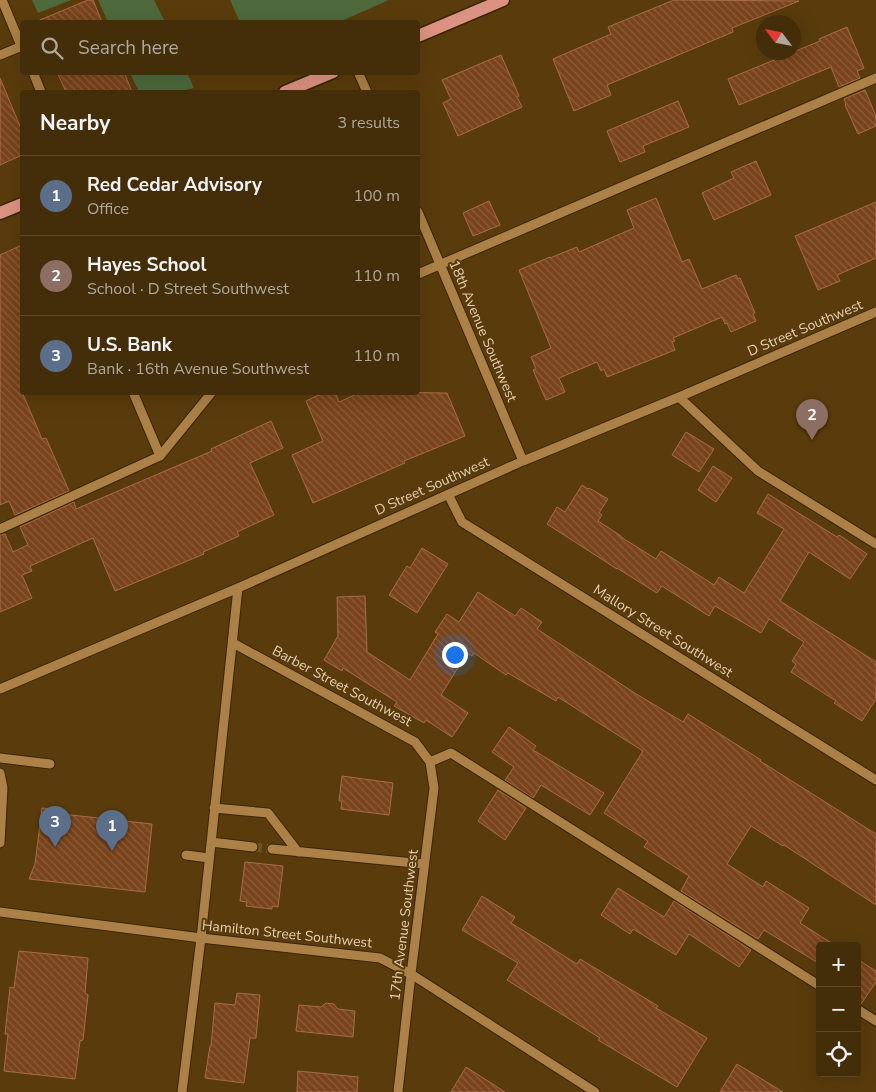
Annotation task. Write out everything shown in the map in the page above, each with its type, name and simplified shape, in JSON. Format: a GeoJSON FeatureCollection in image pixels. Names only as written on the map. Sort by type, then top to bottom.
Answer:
{"type":"FeatureCollection","features":[{"type":"Feature","properties":{"kind":"main road"},"geometry":{"type":"LineString","coordinates":[[420,35],[503,0]]}},
{"type":"Feature","properties":{"kind":"main road"},"geometry":{"type":"LineString","coordinates":[[290,90],[326,75]]}},
{"type":"Feature","properties":{"kind":"main road"},"geometry":{"type":"LineString","coordinates":[[0,213],[20,205]]}},
{"type":"Feature","properties":{"kind":"street"},"geometry":{"type":"LineString","coordinates":[[2,0],[20,42]]}},
{"type":"Feature","properties":{"kind":"street"},"geometry":{"type":"LineString","coordinates":[[0,55],[20,48]]}},
{"type":"Feature","properties":{"kind":"street"},"geometry":{"type":"LineString","coordinates":[[34,75],[40,90]]}},
{"type":"Feature","properties":{"kind":"street"},"geometry":{"type":"LineString","coordinates":[[359,75],[366,90]]}},
{"type":"Feature","properties":{"kind":"street"},"geometry":{"type":"LineString","coordinates":[[420,273],[876,78]]}},
{"type":"Feature","properties":{"kind":"street","name":"18th Avenue Southwest"},"geometry":{"type":"LineString","coordinates":[[420,217],[523,461]]}},
{"type":"Feature","properties":{"kind":"street","name":"D Street Southwest"},"geometry":{"type":"LineString","coordinates":[[0,689],[238,588],[523,461],[679,397],[876,312]]}},
{"type":"Feature","properties":{"kind":"street"},"geometry":{"type":"LineString","coordinates":[[135,395],[160,456]]}},
{"type":"Feature","properties":{"kind":"street"},"geometry":{"type":"LineString","coordinates":[[0,529],[160,456],[210,395]]}},
{"type":"Feature","properties":{"kind":"street"},"geometry":{"type":"LineString","coordinates":[[679,397],[758,471],[876,544]]}},
{"type":"Feature","properties":{"kind":"street","name":"Mallory Street Southwest"},"geometry":{"type":"LineString","coordinates":[[448,494],[462,522],[876,780]]}},
{"type":"Feature","properties":{"kind":"street"},"geometry":{"type":"LineString","coordinates":[[182,1092],[201,938],[238,588]]}},
{"type":"Feature","properties":{"kind":"street","name":"Barber Street Southwest"},"geometry":{"type":"LineString","coordinates":[[233,643],[415,742],[430,762]]}},
{"type":"Feature","properties":{"kind":"street"},"geometry":{"type":"LineString","coordinates":[[430,762],[451,753],[816,983]]}},
{"type":"Feature","properties":{"kind":"street"},"geometry":{"type":"LineString","coordinates":[[0,758],[50,764]]}},
{"type":"Feature","properties":{"kind":"street","name":"17th Avenue Southwest"},"geometry":{"type":"LineString","coordinates":[[398,1092],[434,788],[430,762]]}},
{"type":"Feature","properties":{"kind":"street"},"geometry":{"type":"LineString","coordinates":[[0,773],[3,788],[0,843]]}},
{"type":"Feature","properties":{"kind":"street"},"geometry":{"type":"LineString","coordinates":[[214,808],[268,813],[298,852]]}},
{"type":"Feature","properties":{"kind":"street"},"geometry":{"type":"LineString","coordinates":[[211,842],[253,847]]}},
{"type":"Feature","properties":{"kind":"street"},"geometry":{"type":"LineString","coordinates":[[272,849],[424,864]]}},
{"type":"Feature","properties":{"kind":"street"},"geometry":{"type":"LineString","coordinates":[[186,855],[209,858]]}},
{"type":"Feature","properties":{"kind":"street","name":"Hamilton Street Southwest"},"geometry":{"type":"LineString","coordinates":[[0,912],[201,938],[380,958],[411,974],[595,1092]]}},
{"type":"Feature","properties":{"kind":"street"},"geometry":{"type":"LineString","coordinates":[[861,1012],[876,1021]]}},
{"type":"Feature","properties":{"kind":"green space"},"geometry":{"type":"Polygon","coordinates":[[[32,0],[71,0],[38,13],[32,0]]]}},
{"type":"Feature","properties":{"kind":"green space"},"geometry":{"type":"Polygon","coordinates":[[[98,0],[154,0],[164,20],[107,20],[98,0]]]}},
{"type":"Feature","properties":{"kind":"green space"},"geometry":{"type":"Polygon","coordinates":[[[230,0],[389,0],[344,20],[239,20],[230,0]]]}},
{"type":"Feature","properties":{"kind":"green space"},"geometry":{"type":"Polygon","coordinates":[[[131,75],[188,75],[194,88],[186,90],[138,90],[131,75]]]}},
{"type":"Feature","properties":{"kind":"building"},"geometry":{"type":"Polygon","coordinates":[[[88,0],[93,0],[101,20],[40,20],[88,0]]]}},
{"type":"Feature","properties":{"kind":"building"},"geometry":{"type":"Polygon","coordinates":[[[674,0],[799,1],[764,15],[756,15],[756,18],[732,28],[733,32],[607,85],[611,95],[574,111],[553,59],[611,34],[608,27],[674,0]]]}},
{"type":"Feature","properties":{"kind":"building"},"geometry":{"type":"Polygon","coordinates":[[[847,27],[864,68],[857,71],[860,78],[839,87],[831,67],[739,105],[728,79],[774,60],[801,60],[801,49],[820,41],[819,39],[847,27]]]}},
{"type":"Feature","properties":{"kind":"building"},"geometry":{"type":"Polygon","coordinates":[[[501,55],[522,107],[458,136],[443,103],[451,99],[442,80],[501,55]]]}},
{"type":"Feature","properties":{"kind":"building"},"geometry":{"type":"Polygon","coordinates":[[[58,75],[125,75],[131,90],[65,90],[58,75]]]}},
{"type":"Feature","properties":{"kind":"building"},"geometry":{"type":"Polygon","coordinates":[[[0,78],[20,126],[20,156],[0,165],[0,78]]]}},
{"type":"Feature","properties":{"kind":"building"},"geometry":{"type":"Polygon","coordinates":[[[865,90],[876,116],[876,126],[858,134],[844,99],[865,90]]]}},
{"type":"Feature","properties":{"kind":"building"},"geometry":{"type":"Polygon","coordinates":[[[678,101],[689,127],[643,146],[645,152],[620,162],[607,131],[678,101]]]}},
{"type":"Feature","properties":{"kind":"building"},"geometry":{"type":"Polygon","coordinates":[[[756,161],[771,195],[714,220],[702,193],[734,178],[731,172],[756,161]]]}},
{"type":"Feature","properties":{"kind":"building"},"geometry":{"type":"Polygon","coordinates":[[[656,198],[682,262],[689,259],[702,289],[736,275],[738,279],[740,278],[755,313],[753,314],[756,321],[731,332],[722,317],[673,338],[675,341],[672,342],[675,350],[607,377],[604,369],[601,371],[597,362],[559,378],[565,392],[546,400],[533,370],[536,369],[531,357],[551,348],[519,270],[577,247],[579,252],[634,228],[627,210],[656,198]]]}},
{"type":"Feature","properties":{"kind":"building"},"geometry":{"type":"Polygon","coordinates":[[[489,201],[500,225],[473,236],[463,213],[489,201]]]}},
{"type":"Feature","properties":{"kind":"building"},"geometry":{"type":"Polygon","coordinates":[[[876,202],[876,258],[837,275],[840,281],[818,290],[795,236],[876,202]]]}},
{"type":"Feature","properties":{"kind":"building"},"geometry":{"type":"Polygon","coordinates":[[[20,246],[20,395],[23,395],[42,439],[46,438],[69,491],[15,515],[9,501],[0,505],[0,255],[20,246]]]}},
{"type":"Feature","properties":{"kind":"building"},"geometry":{"type":"Polygon","coordinates":[[[447,393],[465,436],[404,461],[405,463],[313,503],[292,455],[323,441],[306,401],[319,395],[336,395],[339,402],[354,395],[447,393]]]}},
{"type":"Feature","properties":{"kind":"building"},"geometry":{"type":"Polygon","coordinates":[[[271,421],[283,448],[250,463],[274,515],[237,532],[239,536],[203,552],[204,554],[115,591],[93,538],[30,566],[32,571],[22,575],[32,598],[0,612],[0,535],[5,534],[13,552],[28,545],[20,527],[74,502],[76,509],[212,451],[211,449],[271,421]]]}},
{"type":"Feature","properties":{"kind":"building"},"geometry":{"type":"Polygon","coordinates":[[[686,432],[714,449],[699,472],[672,455],[686,432]]]}},
{"type":"Feature","properties":{"kind":"building"},"geometry":{"type":"Polygon","coordinates":[[[713,466],[732,478],[716,502],[698,490],[713,466]]]}},
{"type":"Feature","properties":{"kind":"building"},"geometry":{"type":"Polygon","coordinates":[[[582,485],[608,499],[599,513],[602,515],[598,521],[621,537],[656,559],[661,551],[714,585],[719,577],[744,593],[784,529],[757,513],[768,494],[837,537],[839,535],[867,554],[850,579],[809,552],[780,601],[876,662],[876,699],[862,721],[834,703],[836,701],[791,672],[796,664],[792,661],[804,642],[769,619],[761,633],[715,606],[709,616],[662,586],[657,593],[547,524],[557,507],[565,512],[582,485]]]}},
{"type":"Feature","properties":{"kind":"building"},"geometry":{"type":"Polygon","coordinates":[[[422,548],[448,564],[417,613],[389,595],[407,566],[410,568],[422,548]]]}},
{"type":"Feature","properties":{"kind":"building"},"geometry":{"type":"Polygon","coordinates":[[[478,592],[515,616],[521,608],[542,622],[537,629],[633,692],[683,722],[688,714],[876,834],[876,905],[784,845],[751,826],[727,864],[763,887],[766,881],[809,908],[800,923],[830,942],[816,942],[816,962],[764,930],[758,939],[681,891],[689,876],[644,847],[648,841],[604,813],[643,751],[558,697],[556,701],[508,673],[506,675],[474,653],[472,656],[467,653],[441,695],[468,713],[452,737],[426,720],[424,723],[394,706],[397,702],[343,668],[342,671],[324,660],[338,636],[337,597],[365,596],[367,652],[410,680],[438,634],[435,632],[447,614],[459,622],[478,592]]]}},
{"type":"Feature","properties":{"kind":"building"},"geometry":{"type":"Polygon","coordinates":[[[509,727],[536,746],[533,750],[604,793],[590,815],[541,785],[533,798],[505,780],[514,767],[492,752],[509,727]]]}},
{"type":"Feature","properties":{"kind":"building"},"geometry":{"type":"Polygon","coordinates":[[[342,776],[393,783],[389,815],[341,809],[342,801],[339,801],[342,776]]]}},
{"type":"Feature","properties":{"kind":"building"},"geometry":{"type":"Polygon","coordinates":[[[498,790],[526,808],[505,840],[478,821],[498,790]]]}},
{"type":"Feature","properties":{"kind":"building"},"geometry":{"type":"Polygon","coordinates":[[[42,808],[63,810],[62,814],[152,824],[145,892],[29,879],[35,864],[42,808]]]}},
{"type":"Feature","properties":{"kind":"building"},"geometry":{"type":"Polygon","coordinates":[[[245,862],[283,866],[278,907],[272,906],[272,909],[246,906],[247,902],[240,901],[245,862]]]}},
{"type":"Feature","properties":{"kind":"building"},"geometry":{"type":"Polygon","coordinates":[[[618,888],[664,917],[674,901],[751,950],[739,967],[689,934],[676,955],[633,929],[630,934],[601,915],[618,888]]]}},
{"type":"Feature","properties":{"kind":"building"},"geometry":{"type":"Polygon","coordinates":[[[482,896],[515,917],[511,923],[577,964],[580,959],[707,1038],[677,1087],[598,1040],[600,1038],[507,980],[518,963],[462,930],[482,896]]]}},
{"type":"Feature","properties":{"kind":"building"},"geometry":{"type":"Polygon","coordinates":[[[19,951],[88,958],[85,993],[88,995],[83,1040],[80,1041],[75,1079],[4,1071],[8,1034],[5,1034],[10,987],[14,988],[19,951]]]}},
{"type":"Feature","properties":{"kind":"building"},"geometry":{"type":"Polygon","coordinates":[[[861,962],[876,971],[876,982],[861,1004],[861,962]]]}},
{"type":"Feature","properties":{"kind":"building"},"geometry":{"type":"Polygon","coordinates":[[[237,993],[260,995],[256,1038],[250,1038],[244,1083],[205,1078],[211,1046],[215,1003],[235,1005],[237,993]]]}},
{"type":"Feature","properties":{"kind":"building"},"geometry":{"type":"Polygon","coordinates":[[[326,1003],[334,1004],[338,1009],[355,1011],[353,1037],[296,1031],[299,1005],[321,1007],[326,1003]]]}},
{"type":"Feature","properties":{"kind":"building"},"geometry":{"type":"Polygon","coordinates":[[[737,1064],[783,1092],[720,1092],[737,1064]]]}},
{"type":"Feature","properties":{"kind":"building"},"geometry":{"type":"Polygon","coordinates":[[[466,1067],[505,1092],[451,1092],[466,1067]]]}},
{"type":"Feature","properties":{"kind":"building"},"geometry":{"type":"Polygon","coordinates":[[[298,1071],[358,1077],[357,1092],[297,1092],[298,1071]]]}},
{"type":"Feature","properties":{"kind":"tunnel"},"geometry":{"type":"LineString","coordinates":[[253,847],[272,849]]}},
{"type":"Feature","properties":{"kind":"place","name":"Hayes School"},"geometry":{"type":"Point","coordinates":[812,440]}},
{"type":"Feature","properties":{"kind":"place","name":"U.S. Bank"},"geometry":{"type":"Point","coordinates":[55,847]}},
{"type":"Feature","properties":{"kind":"place","name":"Red Cedar Advisory"},"geometry":{"type":"Point","coordinates":[112,851]}}]}
